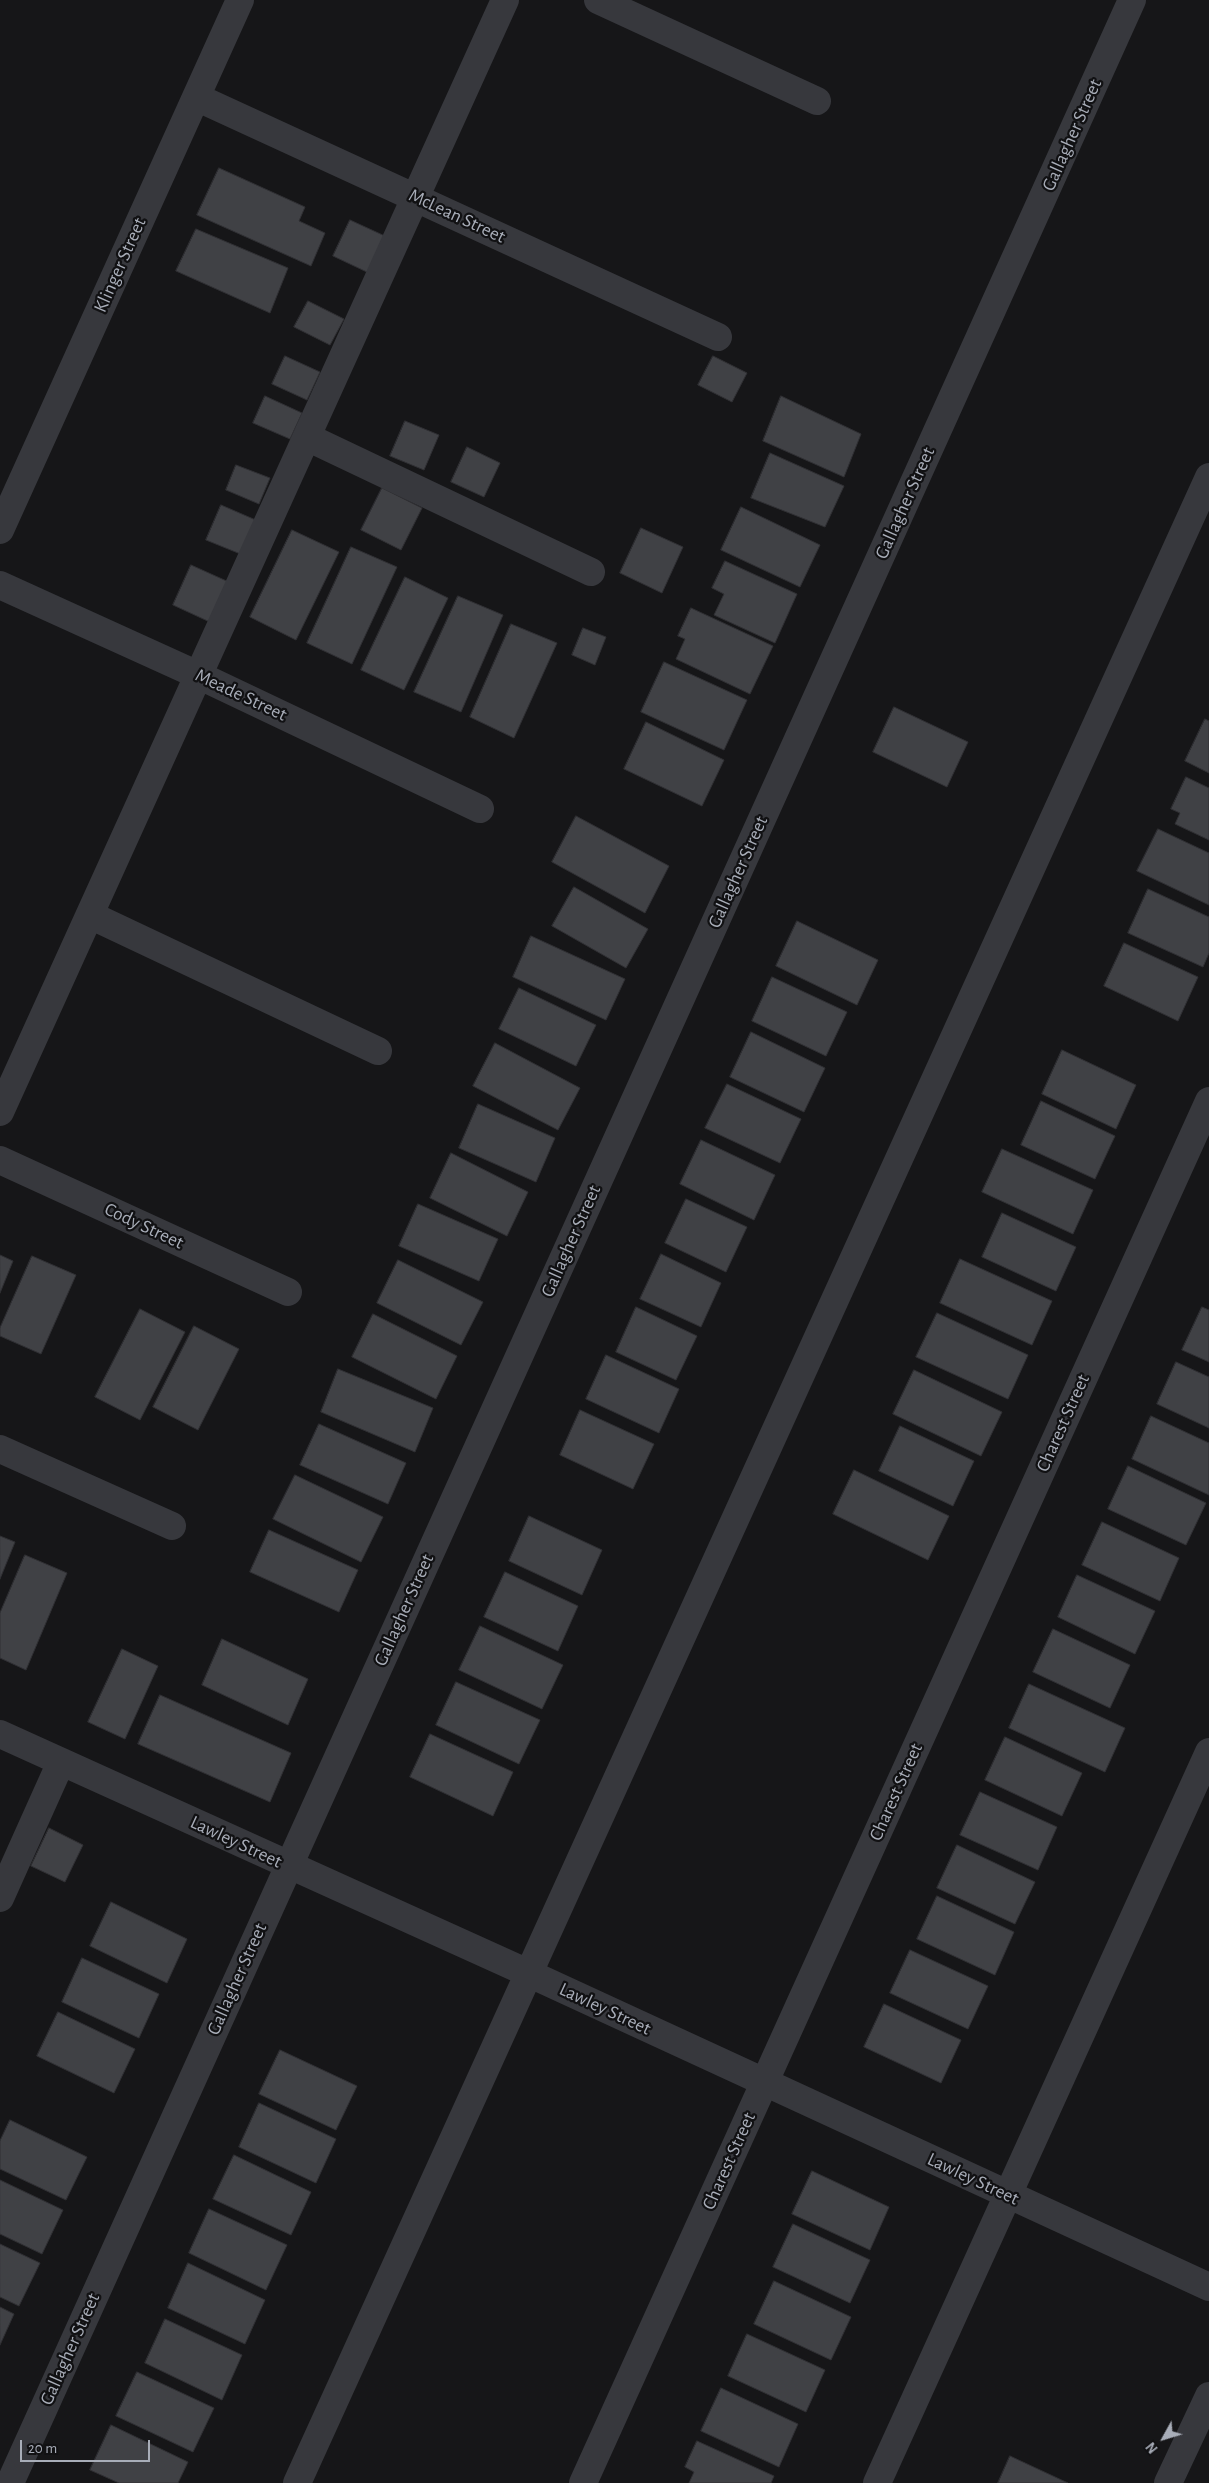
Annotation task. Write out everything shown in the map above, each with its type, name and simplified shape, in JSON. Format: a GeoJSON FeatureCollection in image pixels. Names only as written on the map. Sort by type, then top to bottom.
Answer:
{"type":"FeatureCollection","features":[{"type":"Feature","properties":{"kind":"street","name":"Klinger Street"},"geometry":{"type":"LineString","coordinates":[[0,530],[240,0]]}},
{"type":"Feature","properties":{"kind":"street"},"geometry":{"type":"LineString","coordinates":[[0,1112],[505,0]]}},
{"type":"Feature","properties":{"kind":"street"},"geometry":{"type":"LineString","coordinates":[[598,0],[817,100]]}},
{"type":"Feature","properties":{"kind":"street","name":"Gallagher Street"},"geometry":{"type":"LineString","coordinates":[[10,2483],[1132,0]]}},
{"type":"Feature","properties":{"kind":"street","name":"McLean Street"},"geometry":{"type":"LineString","coordinates":[[196,97],[718,336]]}},
{"type":"Feature","properties":{"kind":"street"},"geometry":{"type":"LineString","coordinates":[[307,437],[591,572]]}},
{"type":"Feature","properties":{"kind":"street"},"geometry":{"type":"LineString","coordinates":[[297,2483],[1209,477]]}},
{"type":"Feature","properties":{"kind":"street","name":"Meade Street"},"geometry":{"type":"LineString","coordinates":[[0,584],[198,675],[480,809]]}},
{"type":"Feature","properties":{"kind":"street"},"geometry":{"type":"LineString","coordinates":[[90,914],[378,1051]]}},
{"type":"Feature","properties":{"kind":"street","name":"Charest Street"},"geometry":{"type":"LineString","coordinates":[[583,2483],[1209,1101]]}},
{"type":"Feature","properties":{"kind":"street","name":"Cody Street"},"geometry":{"type":"LineString","coordinates":[[0,1160],[288,1292]]}},
{"type":"Feature","properties":{"kind":"street"},"geometry":{"type":"LineString","coordinates":[[0,1449],[172,1526]]}},
{"type":"Feature","properties":{"kind":"street","name":"Lawley Street"},"geometry":{"type":"LineString","coordinates":[[0,1734],[528,1973],[1209,2287]]}},
{"type":"Feature","properties":{"kind":"street"},"geometry":{"type":"LineString","coordinates":[[877,2483],[1009,2196],[1209,1752]]}},
{"type":"Feature","properties":{"kind":"street"},"geometry":{"type":"LineString","coordinates":[[0,1898],[61,1762]]}},
{"type":"Feature","properties":{"kind":"street"},"geometry":{"type":"LineString","coordinates":[[1168,2483],[1209,2396]]}},
{"type":"Feature","properties":{"kind":"building"},"geometry":{"type":"Polygon","coordinates":[[[219,168],[305,207],[299,221],[325,233],[311,266],[197,215],[219,168]]]}},
{"type":"Feature","properties":{"kind":"building"},"geometry":{"type":"Polygon","coordinates":[[[350,220],[387,237],[369,273],[333,256],[350,220]]]}},
{"type":"Feature","properties":{"kind":"building"},"geometry":{"type":"Polygon","coordinates":[[[196,229],[288,268],[270,313],[176,271],[196,229]]]}},
{"type":"Feature","properties":{"kind":"building"},"geometry":{"type":"Polygon","coordinates":[[[308,301],[344,319],[330,345],[294,327],[308,301]]]}},
{"type":"Feature","properties":{"kind":"building"},"geometry":{"type":"Polygon","coordinates":[[[285,356],[320,372],[307,400],[272,384],[285,356]]]}},
{"type":"Feature","properties":{"kind":"building"},"geometry":{"type":"Polygon","coordinates":[[[713,356],[747,373],[732,402],[698,385],[713,356]]]}},
{"type":"Feature","properties":{"kind":"building"},"geometry":{"type":"Polygon","coordinates":[[[265,396],[302,413],[290,439],[253,423],[265,396]]]}},
{"type":"Feature","properties":{"kind":"building"},"geometry":{"type":"Polygon","coordinates":[[[781,396],[861,434],[844,477],[763,441],[781,396]]]}},
{"type":"Feature","properties":{"kind":"building"},"geometry":{"type":"Polygon","coordinates":[[[405,421],[439,435],[424,470],[390,456],[405,421]]]}},
{"type":"Feature","properties":{"kind":"building"},"geometry":{"type":"Polygon","coordinates":[[[467,447],[500,463],[484,497],[451,482],[467,447]]]}},
{"type":"Feature","properties":{"kind":"building"},"geometry":{"type":"Polygon","coordinates":[[[770,453],[844,486],[825,527],[751,498],[770,453]]]}},
{"type":"Feature","properties":{"kind":"building"},"geometry":{"type":"Polygon","coordinates":[[[236,465],[270,478],[259,504],[226,490],[236,465]]]}},
{"type":"Feature","properties":{"kind":"building"},"geometry":{"type":"Polygon","coordinates":[[[382,488],[422,508],[401,550],[361,530],[382,488]]]}},
{"type":"Feature","properties":{"kind":"building"},"geometry":{"type":"Polygon","coordinates":[[[221,505],[258,521],[243,555],[206,540],[221,505]]]}},
{"type":"Feature","properties":{"kind":"building"},"geometry":{"type":"Polygon","coordinates":[[[741,507],[820,545],[800,587],[721,550],[741,507]]]}},
{"type":"Feature","properties":{"kind":"building"},"geometry":{"type":"Polygon","coordinates":[[[641,528],[683,547],[662,593],[620,573],[641,528]]]}},
{"type":"Feature","properties":{"kind":"building"},"geometry":{"type":"Polygon","coordinates":[[[292,530],[339,552],[296,640],[250,617],[292,530]]]}},
{"type":"Feature","properties":{"kind":"building"},"geometry":{"type":"Polygon","coordinates":[[[351,547],[397,567],[352,664],[307,643],[351,547]]]}},
{"type":"Feature","properties":{"kind":"building"},"geometry":{"type":"Polygon","coordinates":[[[725,561],[797,594],[775,643],[714,615],[724,594],[712,588],[725,561]]]}},
{"type":"Feature","properties":{"kind":"building"},"geometry":{"type":"Polygon","coordinates":[[[191,565],[231,583],[212,623],[173,605],[191,565]]]}},
{"type":"Feature","properties":{"kind":"building"},"geometry":{"type":"Polygon","coordinates":[[[405,577],[448,598],[404,690],[361,670],[405,577]]]}},
{"type":"Feature","properties":{"kind":"building"},"geometry":{"type":"Polygon","coordinates":[[[458,596],[503,615],[461,712],[414,692],[458,596]]]}},
{"type":"Feature","properties":{"kind":"building"},"geometry":{"type":"Polygon","coordinates":[[[691,608],[773,646],[750,694],[676,659],[685,639],[678,636],[691,608]]]}},
{"type":"Feature","properties":{"kind":"building"},"geometry":{"type":"Polygon","coordinates":[[[511,624],[557,643],[514,738],[470,717],[511,624]]]}},
{"type":"Feature","properties":{"kind":"building"},"geometry":{"type":"Polygon","coordinates":[[[583,628],[606,637],[595,665],[572,655],[583,628]]]}},
{"type":"Feature","properties":{"kind":"building"},"geometry":{"type":"Polygon","coordinates":[[[664,662],[747,700],[724,750],[641,712],[664,662]]]}},
{"type":"Feature","properties":{"kind":"building"},"geometry":{"type":"Polygon","coordinates":[[[894,707],[968,742],[947,787],[873,752],[894,707]]]}},
{"type":"Feature","properties":{"kind":"building"},"geometry":{"type":"Polygon","coordinates":[[[1205,719],[1209,721],[1209,773],[1185,761],[1205,719]]]}},
{"type":"Feature","properties":{"kind":"building"},"geometry":{"type":"Polygon","coordinates":[[[646,722],[724,760],[702,806],[624,769],[646,722]]]}},
{"type":"Feature","properties":{"kind":"building"},"geometry":{"type":"Polygon","coordinates":[[[1186,777],[1209,788],[1209,840],[1175,824],[1180,813],[1171,809],[1186,777]]]}},
{"type":"Feature","properties":{"kind":"building"},"geometry":{"type":"Polygon","coordinates":[[[576,816],[669,866],[645,913],[552,862],[576,816]]]}},
{"type":"Feature","properties":{"kind":"building"},"geometry":{"type":"Polygon","coordinates":[[[1158,829],[1209,853],[1209,905],[1137,871],[1158,829]]]}},
{"type":"Feature","properties":{"kind":"building"},"geometry":{"type":"Polygon","coordinates":[[[574,887],[648,929],[626,968],[552,926],[574,887]]]}},
{"type":"Feature","properties":{"kind":"building"},"geometry":{"type":"Polygon","coordinates":[[[1148,889],[1209,917],[1209,953],[1203,967],[1128,933],[1148,889]]]}},
{"type":"Feature","properties":{"kind":"building"},"geometry":{"type":"Polygon","coordinates":[[[797,921],[878,960],[857,1005],[776,966],[797,921]]]}},
{"type":"Feature","properties":{"kind":"building"},"geometry":{"type":"Polygon","coordinates":[[[531,936],[625,979],[606,1020],[513,977],[531,936]]]}},
{"type":"Feature","properties":{"kind":"building"},"geometry":{"type":"Polygon","coordinates":[[[1124,943],[1198,977],[1178,1021],[1104,986],[1124,943]]]}},
{"type":"Feature","properties":{"kind":"building"},"geometry":{"type":"Polygon","coordinates":[[[772,977],[847,1012],[826,1056],[752,1021],[772,977]]]}},
{"type":"Feature","properties":{"kind":"building"},"geometry":{"type":"Polygon","coordinates":[[[519,988],[596,1025],[576,1066],[499,1029],[519,988]]]}},
{"type":"Feature","properties":{"kind":"building"},"geometry":{"type":"Polygon","coordinates":[[[751,1032],[825,1068],[804,1112],[730,1077],[751,1032]]]}},
{"type":"Feature","properties":{"kind":"building"},"geometry":{"type":"Polygon","coordinates":[[[495,1043],[580,1088],[558,1130],[473,1086],[495,1043]]]}},
{"type":"Feature","properties":{"kind":"building"},"geometry":{"type":"Polygon","coordinates":[[[1062,1050],[1136,1085],[1116,1129],[1042,1094],[1062,1050]]]}},
{"type":"Feature","properties":{"kind":"building"},"geometry":{"type":"Polygon","coordinates":[[[727,1084],[801,1119],[780,1163],[705,1128],[727,1084]]]}},
{"type":"Feature","properties":{"kind":"building"},"geometry":{"type":"Polygon","coordinates":[[[1041,1101],[1115,1136],[1095,1179],[1021,1145],[1041,1101]]]}},
{"type":"Feature","properties":{"kind":"building"},"geometry":{"type":"Polygon","coordinates":[[[478,1104],[555,1138],[536,1182],[459,1148],[478,1104]]]}},
{"type":"Feature","properties":{"kind":"building"},"geometry":{"type":"Polygon","coordinates":[[[701,1140],[775,1175],[754,1220],[680,1184],[701,1140]]]}},
{"type":"Feature","properties":{"kind":"building"},"geometry":{"type":"Polygon","coordinates":[[[1002,1149],[1093,1190],[1073,1234],[982,1192],[1002,1149]]]}},
{"type":"Feature","properties":{"kind":"building"},"geometry":{"type":"Polygon","coordinates":[[[451,1153],[528,1192],[507,1236],[430,1198],[451,1153]]]}},
{"type":"Feature","properties":{"kind":"building"},"geometry":{"type":"Polygon","coordinates":[[[686,1199],[747,1227],[726,1272],[665,1243],[686,1199]]]}},
{"type":"Feature","properties":{"kind":"building"},"geometry":{"type":"Polygon","coordinates":[[[418,1204],[498,1239],[479,1281],[399,1246],[418,1204]]]}},
{"type":"Feature","properties":{"kind":"building"},"geometry":{"type":"Polygon","coordinates":[[[1002,1213],[1076,1247],[1056,1291],[982,1257],[1002,1213]]]}},
{"type":"Feature","properties":{"kind":"building"},"geometry":{"type":"Polygon","coordinates":[[[661,1254],[721,1283],[701,1327],[640,1299],[661,1254]]]}},
{"type":"Feature","properties":{"kind":"building"},"geometry":{"type":"Polygon","coordinates":[[[0,1255],[13,1261],[0,1293],[0,1255]]]}},
{"type":"Feature","properties":{"kind":"building"},"geometry":{"type":"Polygon","coordinates":[[[32,1256],[76,1275],[41,1354],[0,1336],[0,1328],[32,1256]]]}},
{"type":"Feature","properties":{"kind":"building"},"geometry":{"type":"Polygon","coordinates":[[[960,1259],[1052,1301],[1032,1345],[940,1303],[960,1259]]]}},
{"type":"Feature","properties":{"kind":"building"},"geometry":{"type":"Polygon","coordinates":[[[398,1260],[483,1302],[461,1345],[377,1303],[398,1260]]]}},
{"type":"Feature","properties":{"kind":"building"},"geometry":{"type":"Polygon","coordinates":[[[636,1307],[697,1336],[676,1380],[616,1352],[636,1307]]]}},
{"type":"Feature","properties":{"kind":"building"},"geometry":{"type":"Polygon","coordinates":[[[1202,1307],[1209,1310],[1209,1362],[1182,1350],[1202,1307]]]}},
{"type":"Feature","properties":{"kind":"building"},"geometry":{"type":"Polygon","coordinates":[[[140,1309],[185,1332],[140,1420],[95,1397],[140,1309]]]}},
{"type":"Feature","properties":{"kind":"building"},"geometry":{"type":"Polygon","coordinates":[[[937,1313],[1028,1355],[1008,1399],[916,1357],[937,1313]]]}},
{"type":"Feature","properties":{"kind":"building"},"geometry":{"type":"Polygon","coordinates":[[[373,1314],[457,1356],[436,1399],[352,1357],[373,1314]]]}},
{"type":"Feature","properties":{"kind":"building"},"geometry":{"type":"Polygon","coordinates":[[[194,1326],[239,1349],[198,1430],[153,1407],[194,1326]]]}},
{"type":"Feature","properties":{"kind":"building"},"geometry":{"type":"Polygon","coordinates":[[[606,1355],[679,1389],[659,1433],[586,1399],[606,1355]]]}},
{"type":"Feature","properties":{"kind":"building"},"geometry":{"type":"Polygon","coordinates":[[[1176,1362],[1209,1377],[1209,1428],[1157,1404],[1176,1362]]]}},
{"type":"Feature","properties":{"kind":"building"},"geometry":{"type":"Polygon","coordinates":[[[338,1369],[433,1408],[415,1452],[321,1412],[338,1369]]]}},
{"type":"Feature","properties":{"kind":"building"},"geometry":{"type":"Polygon","coordinates":[[[914,1370],[1002,1412],[981,1456],[893,1414],[914,1370]]]}},
{"type":"Feature","properties":{"kind":"building"},"geometry":{"type":"Polygon","coordinates":[[[580,1410],[654,1444],[633,1489],[560,1455],[580,1410]]]}},
{"type":"Feature","properties":{"kind":"building"},"geometry":{"type":"Polygon","coordinates":[[[1151,1416],[1209,1443],[1209,1495],[1132,1459],[1151,1416]]]}},
{"type":"Feature","properties":{"kind":"building"},"geometry":{"type":"Polygon","coordinates":[[[319,1424],[406,1463],[388,1504],[300,1465],[319,1424]]]}},
{"type":"Feature","properties":{"kind":"building"},"geometry":{"type":"Polygon","coordinates":[[[900,1426],[974,1461],[953,1506],[879,1471],[900,1426]]]}},
{"type":"Feature","properties":{"kind":"building"},"geometry":{"type":"Polygon","coordinates":[[[1128,1466],[1206,1503],[1186,1545],[1108,1509],[1128,1466]]]}},
{"type":"Feature","properties":{"kind":"building"},"geometry":{"type":"Polygon","coordinates":[[[854,1470],[949,1516],[928,1560],[833,1514],[854,1470]]]}},
{"type":"Feature","properties":{"kind":"building"},"geometry":{"type":"Polygon","coordinates":[[[295,1475],[383,1517],[361,1562],[273,1519],[295,1475]]]}},
{"type":"Feature","properties":{"kind":"building"},"geometry":{"type":"Polygon","coordinates":[[[529,1516],[602,1550],[582,1595],[509,1561],[529,1516]]]}},
{"type":"Feature","properties":{"kind":"building"},"geometry":{"type":"Polygon","coordinates":[[[1102,1522],[1179,1558],[1160,1601],[1082,1565],[1102,1522]]]}},
{"type":"Feature","properties":{"kind":"building"},"geometry":{"type":"Polygon","coordinates":[[[269,1530],[358,1570],[339,1612],[250,1572],[269,1530]]]}},
{"type":"Feature","properties":{"kind":"building"},"geometry":{"type":"Polygon","coordinates":[[[0,1536],[15,1542],[0,1579],[0,1536]]]}},
{"type":"Feature","properties":{"kind":"building"},"geometry":{"type":"Polygon","coordinates":[[[25,1555],[67,1573],[26,1670],[0,1658],[0,1613],[25,1555]]]}},
{"type":"Feature","properties":{"kind":"building"},"geometry":{"type":"Polygon","coordinates":[[[505,1572],[578,1606],[558,1651],[484,1617],[505,1572]]]}},
{"type":"Feature","properties":{"kind":"building"},"geometry":{"type":"Polygon","coordinates":[[[1077,1575],[1155,1611],[1135,1654],[1058,1617],[1077,1575]]]}},
{"type":"Feature","properties":{"kind":"building"},"geometry":{"type":"Polygon","coordinates":[[[480,1626],[563,1665],[542,1709],[459,1670],[480,1626]]]}},
{"type":"Feature","properties":{"kind":"building"},"geometry":{"type":"Polygon","coordinates":[[[1053,1629],[1130,1665],[1110,1708],[1033,1672],[1053,1629]]]}},
{"type":"Feature","properties":{"kind":"building"},"geometry":{"type":"Polygon","coordinates":[[[222,1639],[308,1679],[288,1725],[202,1685],[222,1639]]]}},
{"type":"Feature","properties":{"kind":"building"},"geometry":{"type":"Polygon","coordinates":[[[122,1649],[158,1666],[125,1739],[88,1722],[122,1649]]]}},
{"type":"Feature","properties":{"kind":"building"},"geometry":{"type":"Polygon","coordinates":[[[456,1682],[540,1720],[519,1764],[436,1725],[456,1682]]]}},
{"type":"Feature","properties":{"kind":"building"},"geometry":{"type":"Polygon","coordinates":[[[1029,1684],[1125,1728],[1105,1772],[1009,1728],[1029,1684]]]}},
{"type":"Feature","properties":{"kind":"building"},"geometry":{"type":"Polygon","coordinates":[[[160,1695],[291,1753],[270,1802],[138,1744],[160,1695]]]}},
{"type":"Feature","properties":{"kind":"building"},"geometry":{"type":"Polygon","coordinates":[[[430,1734],[513,1772],[493,1816],[410,1777],[430,1734]]]}},
{"type":"Feature","properties":{"kind":"building"},"geometry":{"type":"Polygon","coordinates":[[[1005,1737],[1082,1773],[1062,1816],[985,1780],[1005,1737]]]}},
{"type":"Feature","properties":{"kind":"building"},"geometry":{"type":"Polygon","coordinates":[[[980,1792],[1057,1827],[1038,1870],[960,1835],[980,1792]]]}},
{"type":"Feature","properties":{"kind":"building"},"geometry":{"type":"Polygon","coordinates":[[[49,1828],[83,1845],[65,1882],[31,1866],[49,1828]]]}},
{"type":"Feature","properties":{"kind":"building"},"geometry":{"type":"Polygon","coordinates":[[[957,1845],[1035,1882],[1015,1924],[937,1888],[957,1845]]]}},
{"type":"Feature","properties":{"kind":"building"},"geometry":{"type":"Polygon","coordinates":[[[937,1896],[1014,1932],[995,1975],[917,1939],[937,1896]]]}},
{"type":"Feature","properties":{"kind":"building"},"geometry":{"type":"Polygon","coordinates":[[[111,1902],[187,1939],[167,1983],[90,1946],[111,1902]]]}},
{"type":"Feature","properties":{"kind":"building"},"geometry":{"type":"Polygon","coordinates":[[[910,1950],[988,1986],[968,2029],[890,1993],[910,1950]]]}},
{"type":"Feature","properties":{"kind":"building"},"geometry":{"type":"Polygon","coordinates":[[[82,1958],[159,1994],[139,2038],[62,2002],[82,1958]]]}},
{"type":"Feature","properties":{"kind":"building"},"geometry":{"type":"Polygon","coordinates":[[[884,2004],[961,2040],[941,2083],[864,2047],[884,2004]]]}},
{"type":"Feature","properties":{"kind":"building"},"geometry":{"type":"Polygon","coordinates":[[[58,2012],[135,2049],[114,2093],[37,2056],[58,2012]]]}},
{"type":"Feature","properties":{"kind":"building"},"geometry":{"type":"Polygon","coordinates":[[[280,2050],[357,2086],[336,2130],[259,2094],[280,2050]]]}},
{"type":"Feature","properties":{"kind":"building"},"geometry":{"type":"Polygon","coordinates":[[[259,2103],[336,2139],[316,2183],[239,2147],[259,2103]]]}},
{"type":"Feature","properties":{"kind":"building"},"geometry":{"type":"Polygon","coordinates":[[[10,2120],[87,2157],[66,2200],[0,2169],[0,2141],[10,2120]]]}},
{"type":"Feature","properties":{"kind":"building"},"geometry":{"type":"Polygon","coordinates":[[[234,2155],[311,2192],[291,2235],[213,2199],[234,2155]]]}},
{"type":"Feature","properties":{"kind":"building"},"geometry":{"type":"Polygon","coordinates":[[[812,2171],[889,2207],[870,2250],[792,2214],[812,2171]]]}},
{"type":"Feature","properties":{"kind":"building"},"geometry":{"type":"Polygon","coordinates":[[[0,2180],[63,2210],[42,2254],[0,2234],[0,2180]]]}},
{"type":"Feature","properties":{"kind":"building"},"geometry":{"type":"Polygon","coordinates":[[[209,2209],[287,2245],[266,2290],[189,2253],[209,2209]]]}},
{"type":"Feature","properties":{"kind":"building"},"geometry":{"type":"Polygon","coordinates":[[[793,2224],[870,2260],[850,2303],[773,2267],[793,2224]]]}},
{"type":"Feature","properties":{"kind":"building"},"geometry":{"type":"Polygon","coordinates":[[[0,2244],[40,2263],[19,2306],[0,2297],[0,2244]]]}},
{"type":"Feature","properties":{"kind":"building"},"geometry":{"type":"Polygon","coordinates":[[[188,2263],[265,2300],[245,2344],[168,2308],[188,2263]]]}},
{"type":"Feature","properties":{"kind":"building"},"geometry":{"type":"Polygon","coordinates":[[[774,2281],[851,2317],[831,2360],[754,2324],[774,2281]]]}},
{"type":"Feature","properties":{"kind":"building"},"geometry":{"type":"Polygon","coordinates":[[[0,2307],[14,2314],[0,2345],[0,2307]]]}},
{"type":"Feature","properties":{"kind":"building"},"geometry":{"type":"Polygon","coordinates":[[[165,2319],[242,2355],[222,2400],[145,2363],[165,2319]]]}},
{"type":"Feature","properties":{"kind":"building"},"geometry":{"type":"Polygon","coordinates":[[[747,2334],[825,2370],[806,2412],[728,2376],[747,2334]]]}},
{"type":"Feature","properties":{"kind":"building"},"geometry":{"type":"Polygon","coordinates":[[[137,2372],[214,2408],[193,2452],[116,2416],[137,2372]]]}},
{"type":"Feature","properties":{"kind":"building"},"geometry":{"type":"Polygon","coordinates":[[[721,2388],[798,2424],[779,2467],[701,2431],[721,2388]]]}},
{"type":"Feature","properties":{"kind":"building"},"geometry":{"type":"Polygon","coordinates":[[[111,2425],[188,2462],[178,2483],[119,2483],[90,2470],[111,2425]]]}},
{"type":"Feature","properties":{"kind":"building"},"geometry":{"type":"Polygon","coordinates":[[[697,2441],[774,2476],[771,2483],[689,2483],[694,2472],[685,2467],[697,2441]]]}},
{"type":"Feature","properties":{"kind":"building"},"geometry":{"type":"Polygon","coordinates":[[[1010,2456],[1068,2483],[998,2483],[1010,2456]]]}}]}
